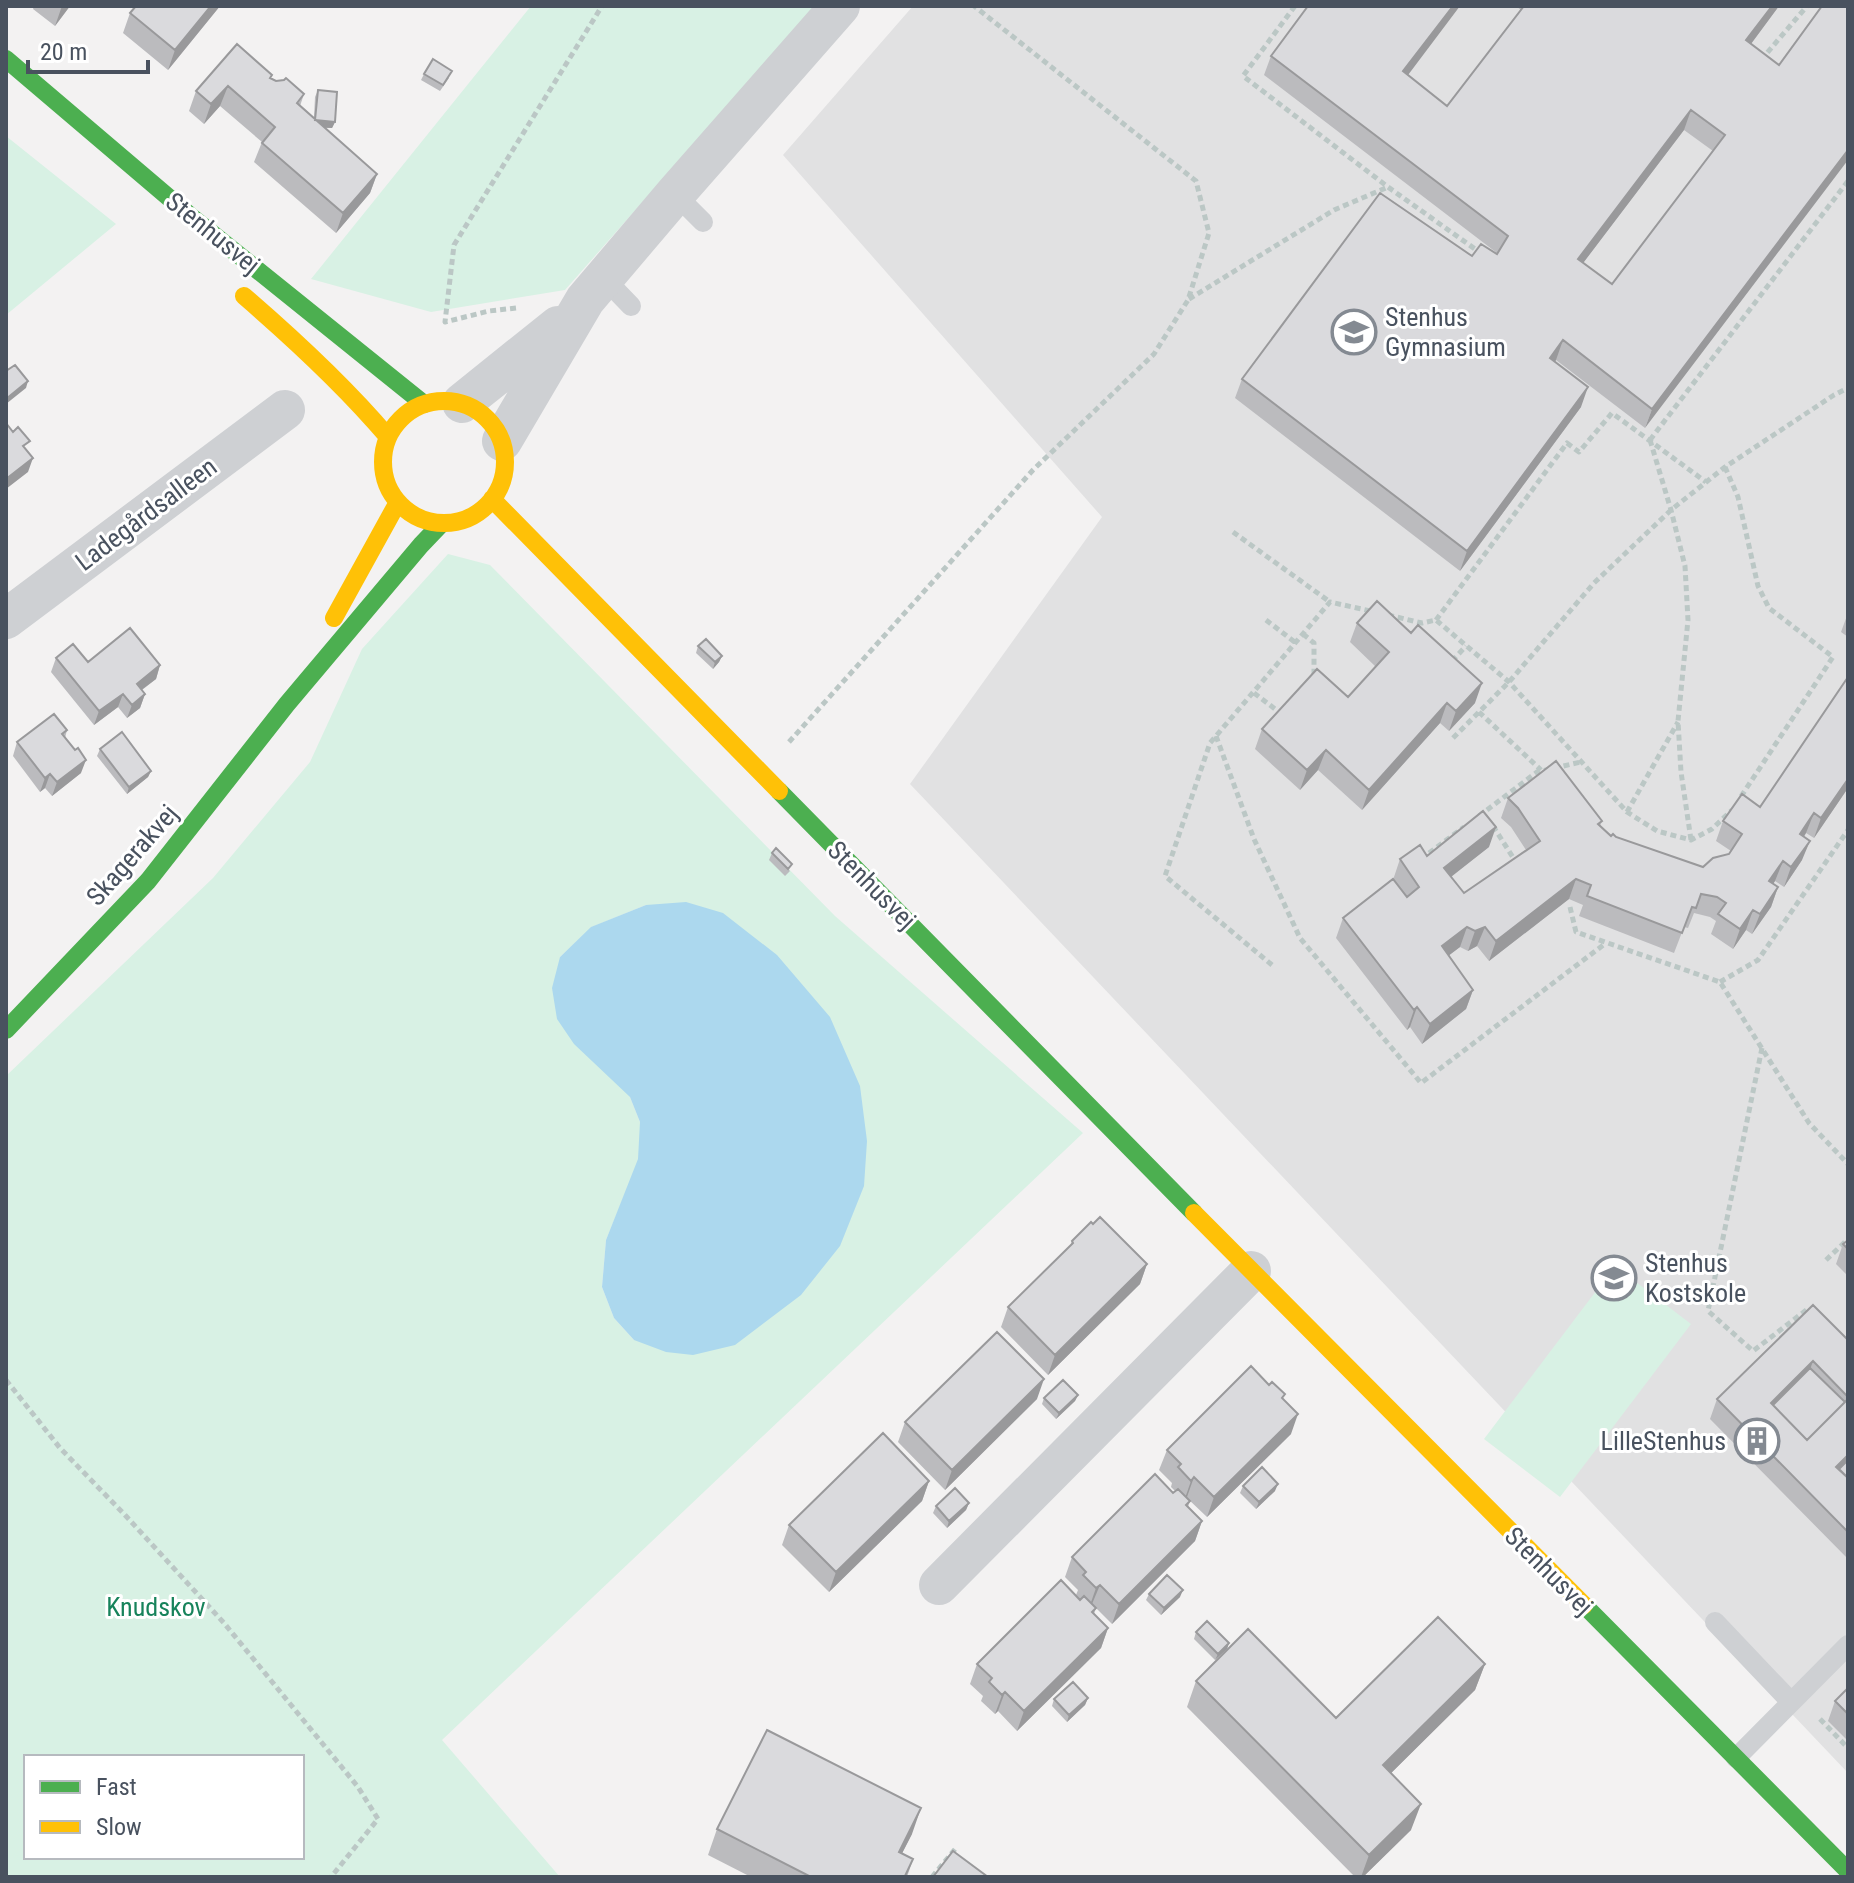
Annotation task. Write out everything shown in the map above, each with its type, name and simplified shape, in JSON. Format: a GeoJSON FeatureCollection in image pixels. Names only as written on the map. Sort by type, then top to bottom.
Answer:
{"type":"FeatureCollection","features":[{"type":"Feature","properties":{"kind":"street"},"geometry":{"type":"LineString","coordinates":[[443,403],[475,408],[486,417],[502,441],[505,456],[500,486],[492,499],[478,513],[461,521],[442,523],[410,513],[387,485],[383,467],[384,448],[400,419],[411,410],[443,403],[506,369],[592,293],[840,6]]}},
{"type":"Feature","properties":{"kind":"street","name":"Stenhusvej"},"geometry":{"type":"LineString","coordinates":[[6,59],[194,219],[443,403]]}},
{"type":"Feature","properties":{"kind":"street","name":"Stenhusvej"},"geometry":{"type":"LineString","coordinates":[[233,287],[345,386],[388,437]]}},
{"type":"Feature","properties":{"kind":"street"},"geometry":{"type":"LineString","coordinates":[[502,441],[592,293]]}},
{"type":"Feature","properties":{"kind":"street","name":"Ladegårdsalleen"},"geometry":{"type":"LineString","coordinates":[[6,619],[285,410]]}},
{"type":"Feature","properties":{"kind":"street","name":"Stenhusvej"},"geometry":{"type":"LineString","coordinates":[[492,499],[1251,1271],[1848,1871]]}},
{"type":"Feature","properties":{"kind":"street","name":"Skagerakvej"},"geometry":{"type":"LineString","coordinates":[[287,704],[398,502]]}},
{"type":"Feature","properties":{"kind":"street","name":"Skagerakvej"},"geometry":{"type":"LineString","coordinates":[[6,1030],[148,881],[287,704],[442,523]]}},
{"type":"Feature","properties":{"kind":"street"},"geometry":{"type":"LineString","coordinates":[[939,1585],[1251,1271]]}},
{"type":"Feature","properties":{"kind":"lane"},"geometry":{"type":"LineString","coordinates":[[675,194],[703,222]]}},
{"type":"Feature","properties":{"kind":"lane"},"geometry":{"type":"LineString","coordinates":[[592,293],[631,306]]}},
{"type":"Feature","properties":{"kind":"lane"},"geometry":{"type":"LineString","coordinates":[[1715,1622],[1791,1702]]}},
{"type":"Feature","properties":{"kind":"lane"},"geometry":{"type":"LineString","coordinates":[[1736,1758],[1848,1645]]}},
{"type":"Feature","properties":{"kind":"path"},"geometry":{"type":"LineString","coordinates":[[445,322],[454,245],[602,6]]}},
{"type":"Feature","properties":{"kind":"path"},"geometry":{"type":"LineString","coordinates":[[761,773],[1033,470],[1154,354],[1188,300],[1209,233],[1196,181],[974,6]]}},
{"type":"Feature","properties":{"kind":"path"},"geometry":{"type":"LineString","coordinates":[[1295,6],[1243,76],[1483,255]]}},
{"type":"Feature","properties":{"kind":"path"},"geometry":{"type":"LineString","coordinates":[[1761,61],[1807,6]]}},
{"type":"Feature","properties":{"kind":"path"},"geometry":{"type":"LineString","coordinates":[[1650,440],[1848,181]]}},
{"type":"Feature","properties":{"kind":"path"},"geometry":{"type":"LineString","coordinates":[[1188,300],[1334,210],[1388,187]]}},
{"type":"Feature","properties":{"kind":"path"},"geometry":{"type":"LineString","coordinates":[[1453,738],[1509,682],[1594,583],[1671,510],[1725,467],[1848,388]]}},
{"type":"Feature","properties":{"kind":"path"},"geometry":{"type":"LineString","coordinates":[[1233,532],[1330,602],[1422,623],[1436,620],[1567,443],[1579,452],[1612,413],[1706,482]]}},
{"type":"Feature","properties":{"kind":"path"},"geometry":{"type":"LineString","coordinates":[[1650,440],[1685,566],[1688,620],[1678,721],[1681,772],[1691,840]]}},
{"type":"Feature","properties":{"kind":"path"},"geometry":{"type":"LineString","coordinates":[[1436,620],[1509,682],[1627,812],[1657,831],[1691,840],[1712,829],[1730,813],[1833,657],[1769,608],[1758,586],[1738,497],[1725,467]]}},
{"type":"Feature","properties":{"kind":"path"},"geometry":{"type":"LineString","coordinates":[[1272,965],[1165,876],[1210,743],[1330,602]]}},
{"type":"Feature","properties":{"kind":"path"},"geometry":{"type":"LineString","coordinates":[[1266,620],[1296,643]]}},
{"type":"Feature","properties":{"kind":"path"},"geometry":{"type":"LineString","coordinates":[[1303,634],[1314,643],[1314,680]]}},
{"type":"Feature","properties":{"kind":"path"},"geometry":{"type":"LineString","coordinates":[[1446,668],[1466,646]]}},
{"type":"Feature","properties":{"kind":"path"},"geometry":{"type":"LineString","coordinates":[[1254,693],[1279,712]]}},
{"type":"Feature","properties":{"kind":"path"},"geometry":{"type":"LineString","coordinates":[[1479,712],[1542,770]]}},
{"type":"Feature","properties":{"kind":"path"},"geometry":{"type":"LineString","coordinates":[[1627,812],[1678,721]]}},
{"type":"Feature","properties":{"kind":"path"},"geometry":{"type":"LineString","coordinates":[[1216,736],[1254,839],[1300,938],[1421,1083],[1606,943]]}},
{"type":"Feature","properties":{"kind":"path"},"geometry":{"type":"LineString","coordinates":[[1420,859],[1537,772],[1582,762]]}},
{"type":"Feature","properties":{"kind":"path"},"geometry":{"type":"LineString","coordinates":[[1484,812],[1514,859]]}},
{"type":"Feature","properties":{"kind":"path"},"geometry":{"type":"LineString","coordinates":[[1720,982],[1758,960],[1848,830]]}},
{"type":"Feature","properties":{"kind":"path"},"geometry":{"type":"LineString","coordinates":[[1570,907],[1576,932],[1720,982],[1809,1123],[1848,1164]]}},
{"type":"Feature","properties":{"kind":"path"},"geometry":{"type":"LineString","coordinates":[[1762,1048],[1708,1311],[1753,1351],[1809,1308],[1819,1318]]}},
{"type":"Feature","properties":{"kind":"path"},"geometry":{"type":"LineString","coordinates":[[1826,1260],[1848,1239]]}},
{"type":"Feature","properties":{"kind":"path"},"geometry":{"type":"LineString","coordinates":[[6,1380],[60,1448],[224,1623],[358,1787],[378,1819],[331,1877]]}},
{"type":"Feature","properties":{"kind":"path"},"geometry":{"type":"LineString","coordinates":[[1829,1710],[1819,1720],[1848,1748]]}},
{"type":"Feature","properties":{"kind":"path"},"geometry":{"type":"LineString","coordinates":[[932,1877],[956,1848]]}},
{"type":"Feature","properties":{"kind":"shaded area","name":"Stenhus Kostskole"},"geometry":{"type":"Polygon","coordinates":[[[913,6],[1848,6],[1848,1773],[910,784],[1102,517],[783,155],[913,6]]]}},
{"type":"Feature","properties":{"kind":"green space"},"geometry":{"type":"Polygon","coordinates":[[[531,6],[815,6],[565,290],[431,312],[311,279],[531,6]]]}},
{"type":"Feature","properties":{"kind":"green space"},"geometry":{"type":"Polygon","coordinates":[[[6,136],[116,224],[6,315],[6,136]]]}},
{"type":"Feature","properties":{"kind":"green space","name":"Knudskov"},"geometry":{"type":"Polygon","coordinates":[[[448,554],[490,565],[835,916],[1083,1133],[442,1740],[560,1877],[6,1877],[6,1076],[213,878],[310,762],[362,649],[448,554]],[[646,905],[592,927],[560,957],[640,1121],[646,905]],[[639,1159],[606,1240],[602,1287],[614,1318],[634,1340],[639,1159]]]}},
{"type":"Feature","properties":{"kind":"green space"},"geometry":{"type":"Polygon","coordinates":[[[1615,1266],[1691,1324],[1560,1497],[1484,1439],[1615,1266]]]}},
{"type":"Feature","properties":{"kind":"water"},"geometry":{"type":"Polygon","coordinates":[[[686,902],[723,913],[777,955],[830,1017],[860,1086],[867,1141],[864,1186],[840,1246],[801,1295],[735,1345],[693,1355],[666,1352],[634,1340],[614,1318],[602,1287],[606,1240],[638,1159],[640,1122],[630,1097],[574,1044],[557,1019],[552,988],[560,957],[591,927],[646,905],[686,902]]]}},
{"type":"Feature","properties":{"kind":"building"},"geometry":{"type":"Polygon","coordinates":[[[136,6],[211,6],[175,50],[130,13],[136,6]]]}},
{"type":"Feature","properties":{"kind":"building"},"geometry":{"type":"Polygon","coordinates":[[[1308,6],[1453,6],[1403,71],[1447,106],[1524,6],[1772,6],[1746,40],[1779,65],[1822,6],[1848,6],[1848,150],[1652,409],[1563,340],[1550,358],[1588,387],[1467,551],[1242,379],[1380,193],[1472,256],[1481,244],[1497,254],[1508,236],[1271,56],[1308,6]],[[1691,110],[1578,259],[1612,284],[1725,135],[1691,110]]]}},
{"type":"Feature","properties":{"kind":"building"},"geometry":{"type":"Polygon","coordinates":[[[237,44],[272,75],[270,78],[276,81],[286,78],[304,94],[297,103],[377,174],[343,213],[262,143],[275,127],[228,86],[211,104],[196,91],[237,44]]]}},
{"type":"Feature","properties":{"kind":"building"},"geometry":{"type":"Polygon","coordinates":[[[433,59],[452,71],[443,85],[424,74],[433,59]]]}},
{"type":"Feature","properties":{"kind":"building"},"geometry":{"type":"Polygon","coordinates":[[[318,90],[337,92],[335,122],[315,120],[318,90]]]}},
{"type":"Feature","properties":{"kind":"building"},"geometry":{"type":"Polygon","coordinates":[[[15,365],[28,381],[6,399],[6,371],[15,365]]]}},
{"type":"Feature","properties":{"kind":"building"},"geometry":{"type":"Polygon","coordinates":[[[6,423],[13,432],[18,427],[30,441],[23,446],[33,458],[6,479],[6,423]]]}},
{"type":"Feature","properties":{"kind":"building"},"geometry":{"type":"Polygon","coordinates":[[[1377,601],[1411,633],[1418,625],[1482,683],[1456,711],[1447,703],[1369,790],[1326,750],[1307,770],[1262,729],[1317,669],[1348,697],[1389,652],[1357,623],[1377,601]]]}},
{"type":"Feature","properties":{"kind":"building"},"geometry":{"type":"Polygon","coordinates":[[[130,628],[160,665],[137,684],[145,694],[132,705],[123,694],[99,711],[56,658],[73,644],[88,662],[130,628]]]}},
{"type":"Feature","properties":{"kind":"building"},"geometry":{"type":"Polygon","coordinates":[[[706,639],[722,656],[715,662],[698,646],[706,639]]]}},
{"type":"Feature","properties":{"kind":"building"},"geometry":{"type":"Polygon","coordinates":[[[1848,677],[1848,779],[1821,818],[1814,813],[1800,834],[1810,841],[1791,867],[1783,861],[1769,881],[1778,887],[1760,914],[1753,910],[1740,929],[1718,914],[1726,903],[1717,897],[1701,894],[1682,933],[1587,896],[1591,885],[1576,879],[1496,941],[1485,927],[1475,931],[1467,927],[1442,946],[1473,990],[1430,1024],[1417,1007],[1414,1010],[1343,918],[1393,879],[1407,897],[1419,887],[1400,859],[1420,845],[1427,856],[1483,811],[1496,827],[1444,868],[1464,893],[1540,841],[1508,798],[1556,761],[1602,821],[1598,824],[1611,836],[1613,834],[1703,867],[1713,858],[1729,854],[1742,834],[1723,821],[1742,794],[1760,807],[1848,677]]]}},
{"type":"Feature","properties":{"kind":"building"},"geometry":{"type":"Polygon","coordinates":[[[54,714],[67,730],[62,734],[86,760],[57,782],[50,774],[45,778],[17,742],[54,714]]]}},
{"type":"Feature","properties":{"kind":"building"},"geometry":{"type":"Polygon","coordinates":[[[122,732],[151,771],[129,787],[100,749],[122,732]]]}},
{"type":"Feature","properties":{"kind":"building"},"geometry":{"type":"Polygon","coordinates":[[[776,848],[792,864],[788,869],[772,853],[776,848]]]}},
{"type":"Feature","properties":{"kind":"building"},"geometry":{"type":"Polygon","coordinates":[[[1100,1217],[1147,1264],[1055,1355],[1008,1307],[1091,1222],[1093,1224],[1100,1217]]]}},
{"type":"Feature","properties":{"kind":"building","name":"LilleStenhus"},"geometry":{"type":"Polygon","coordinates":[[[1813,1305],[1848,1340],[1848,1397],[1813,1361],[1771,1403],[1807,1440],[1848,1399],[1848,1455],[1836,1467],[1848,1478],[1848,1532],[1717,1399],[1813,1305]]]}},
{"type":"Feature","properties":{"kind":"building"},"geometry":{"type":"Polygon","coordinates":[[[997,1332],[1044,1379],[952,1470],[905,1422],[997,1332]]]}},
{"type":"Feature","properties":{"kind":"building"},"geometry":{"type":"Polygon","coordinates":[[[1251,1366],[1269,1385],[1272,1382],[1285,1394],[1282,1398],[1298,1414],[1214,1497],[1194,1477],[1191,1481],[1178,1467],[1181,1464],[1167,1450],[1251,1366]]]}},
{"type":"Feature","properties":{"kind":"building"},"geometry":{"type":"Polygon","coordinates":[[[1810,1368],[1845,1402],[1807,1440],[1773,1405],[1810,1368]]]}},
{"type":"Feature","properties":{"kind":"building"},"geometry":{"type":"Polygon","coordinates":[[[1063,1380],[1078,1395],[1059,1413],[1044,1398],[1063,1380]]]}},
{"type":"Feature","properties":{"kind":"building"},"geometry":{"type":"Polygon","coordinates":[[[883,1433],[929,1481],[836,1572],[789,1525],[883,1433]]]}},
{"type":"Feature","properties":{"kind":"building"},"geometry":{"type":"Polygon","coordinates":[[[1848,1460],[1848,1478],[1839,1469],[1848,1460]]]}},
{"type":"Feature","properties":{"kind":"building"},"geometry":{"type":"Polygon","coordinates":[[[1262,1467],[1278,1484],[1259,1502],[1243,1486],[1262,1467]]]}},
{"type":"Feature","properties":{"kind":"building"},"geometry":{"type":"Polygon","coordinates":[[[1155,1474],[1173,1493],[1178,1489],[1190,1501],[1186,1505],[1202,1521],[1119,1604],[1100,1585],[1096,1588],[1083,1575],[1086,1572],[1072,1557],[1155,1474]]]}},
{"type":"Feature","properties":{"kind":"building"},"geometry":{"type":"Polygon","coordinates":[[[955,1488],[969,1503],[949,1521],[936,1506],[955,1488]]]}},
{"type":"Feature","properties":{"kind":"building"},"geometry":{"type":"Polygon","coordinates":[[[1167,1575],[1183,1590],[1164,1608],[1149,1594],[1167,1575]]]}},
{"type":"Feature","properties":{"kind":"building"},"geometry":{"type":"Polygon","coordinates":[[[1061,1580],[1080,1600],[1084,1596],[1096,1608],[1092,1612],[1108,1628],[1024,1711],[1005,1692],[1002,1695],[989,1682],[992,1678],[977,1664],[1061,1580]]]}},
{"type":"Feature","properties":{"kind":"building"},"geometry":{"type":"Polygon","coordinates":[[[1438,1617],[1485,1664],[1383,1765],[1421,1804],[1369,1855],[1196,1681],[1248,1629],[1336,1718],[1438,1617]]]}},
{"type":"Feature","properties":{"kind":"building"},"geometry":{"type":"Polygon","coordinates":[[[1207,1621],[1229,1643],[1218,1654],[1196,1632],[1207,1621]]]}},
{"type":"Feature","properties":{"kind":"building"},"geometry":{"type":"Polygon","coordinates":[[[1073,1682],[1088,1698],[1069,1715],[1054,1699],[1073,1682]]]}},
{"type":"Feature","properties":{"kind":"building"},"geometry":{"type":"Polygon","coordinates":[[[1848,1688],[1848,1714],[1835,1701],[1848,1688]]]}},
{"type":"Feature","properties":{"kind":"building"},"geometry":{"type":"Polygon","coordinates":[[[767,1730],[921,1808],[899,1852],[913,1859],[907,1877],[811,1877],[717,1829],[767,1730]]]}},
{"type":"Feature","properties":{"kind":"building"},"geometry":{"type":"Polygon","coordinates":[[[953,1851],[988,1877],[933,1877],[953,1851]]]}},
{"type":"Feature","properties":{"kind":"traffic: fast"},"geometry":{"type":"LineString","coordinates":[[6,59],[194,219],[424,404]]}},
{"type":"Feature","properties":{"kind":"traffic: fast"},"geometry":{"type":"LineString","coordinates":[[6,1030],[148,881],[287,704],[442,523]]}},
{"type":"Feature","properties":{"kind":"traffic: fast"},"geometry":{"type":"LineString","coordinates":[[779,791],[1194,1213]]}},
{"type":"Feature","properties":{"kind":"traffic: fast"},"geometry":{"type":"LineString","coordinates":[[1584,1605],[1848,1871]]}},
{"type":"Feature","properties":{"kind":"traffic: slow"},"geometry":{"type":"LineString","coordinates":[[244,296],[319,364],[388,437]]}},
{"type":"Feature","properties":{"kind":"traffic: slow"},"geometry":{"type":"LineString","coordinates":[[444,401],[467,406],[487,419],[500,439],[505,462],[500,485],[487,505],[467,518],[444,523],[421,518],[401,505],[388,485],[383,462],[388,439],[401,419],[421,406],[444,401]]}},
{"type":"Feature","properties":{"kind":"traffic: slow"},"geometry":{"type":"LineString","coordinates":[[492,499],[779,791]]}},
{"type":"Feature","properties":{"kind":"traffic: slow"},"geometry":{"type":"LineString","coordinates":[[334,618],[398,502]]}},
{"type":"Feature","properties":{"kind":"traffic: slow"},"geometry":{"type":"LineString","coordinates":[[1194,1213],[1584,1605]]}},
{"type":"Feature","properties":{"kind":"place","name":"Stenhus Gymnasium"},"geometry":{"type":"Point","coordinates":[1354,332]}},
{"type":"Feature","properties":{"kind":"place","name":"Stenhus Kostskole"},"geometry":{"type":"Point","coordinates":[1614,1278]}},
{"type":"Feature","properties":{"kind":"place","name":"LilleStenhus"},"geometry":{"type":"Point","coordinates":[1757,1441]}}]}
